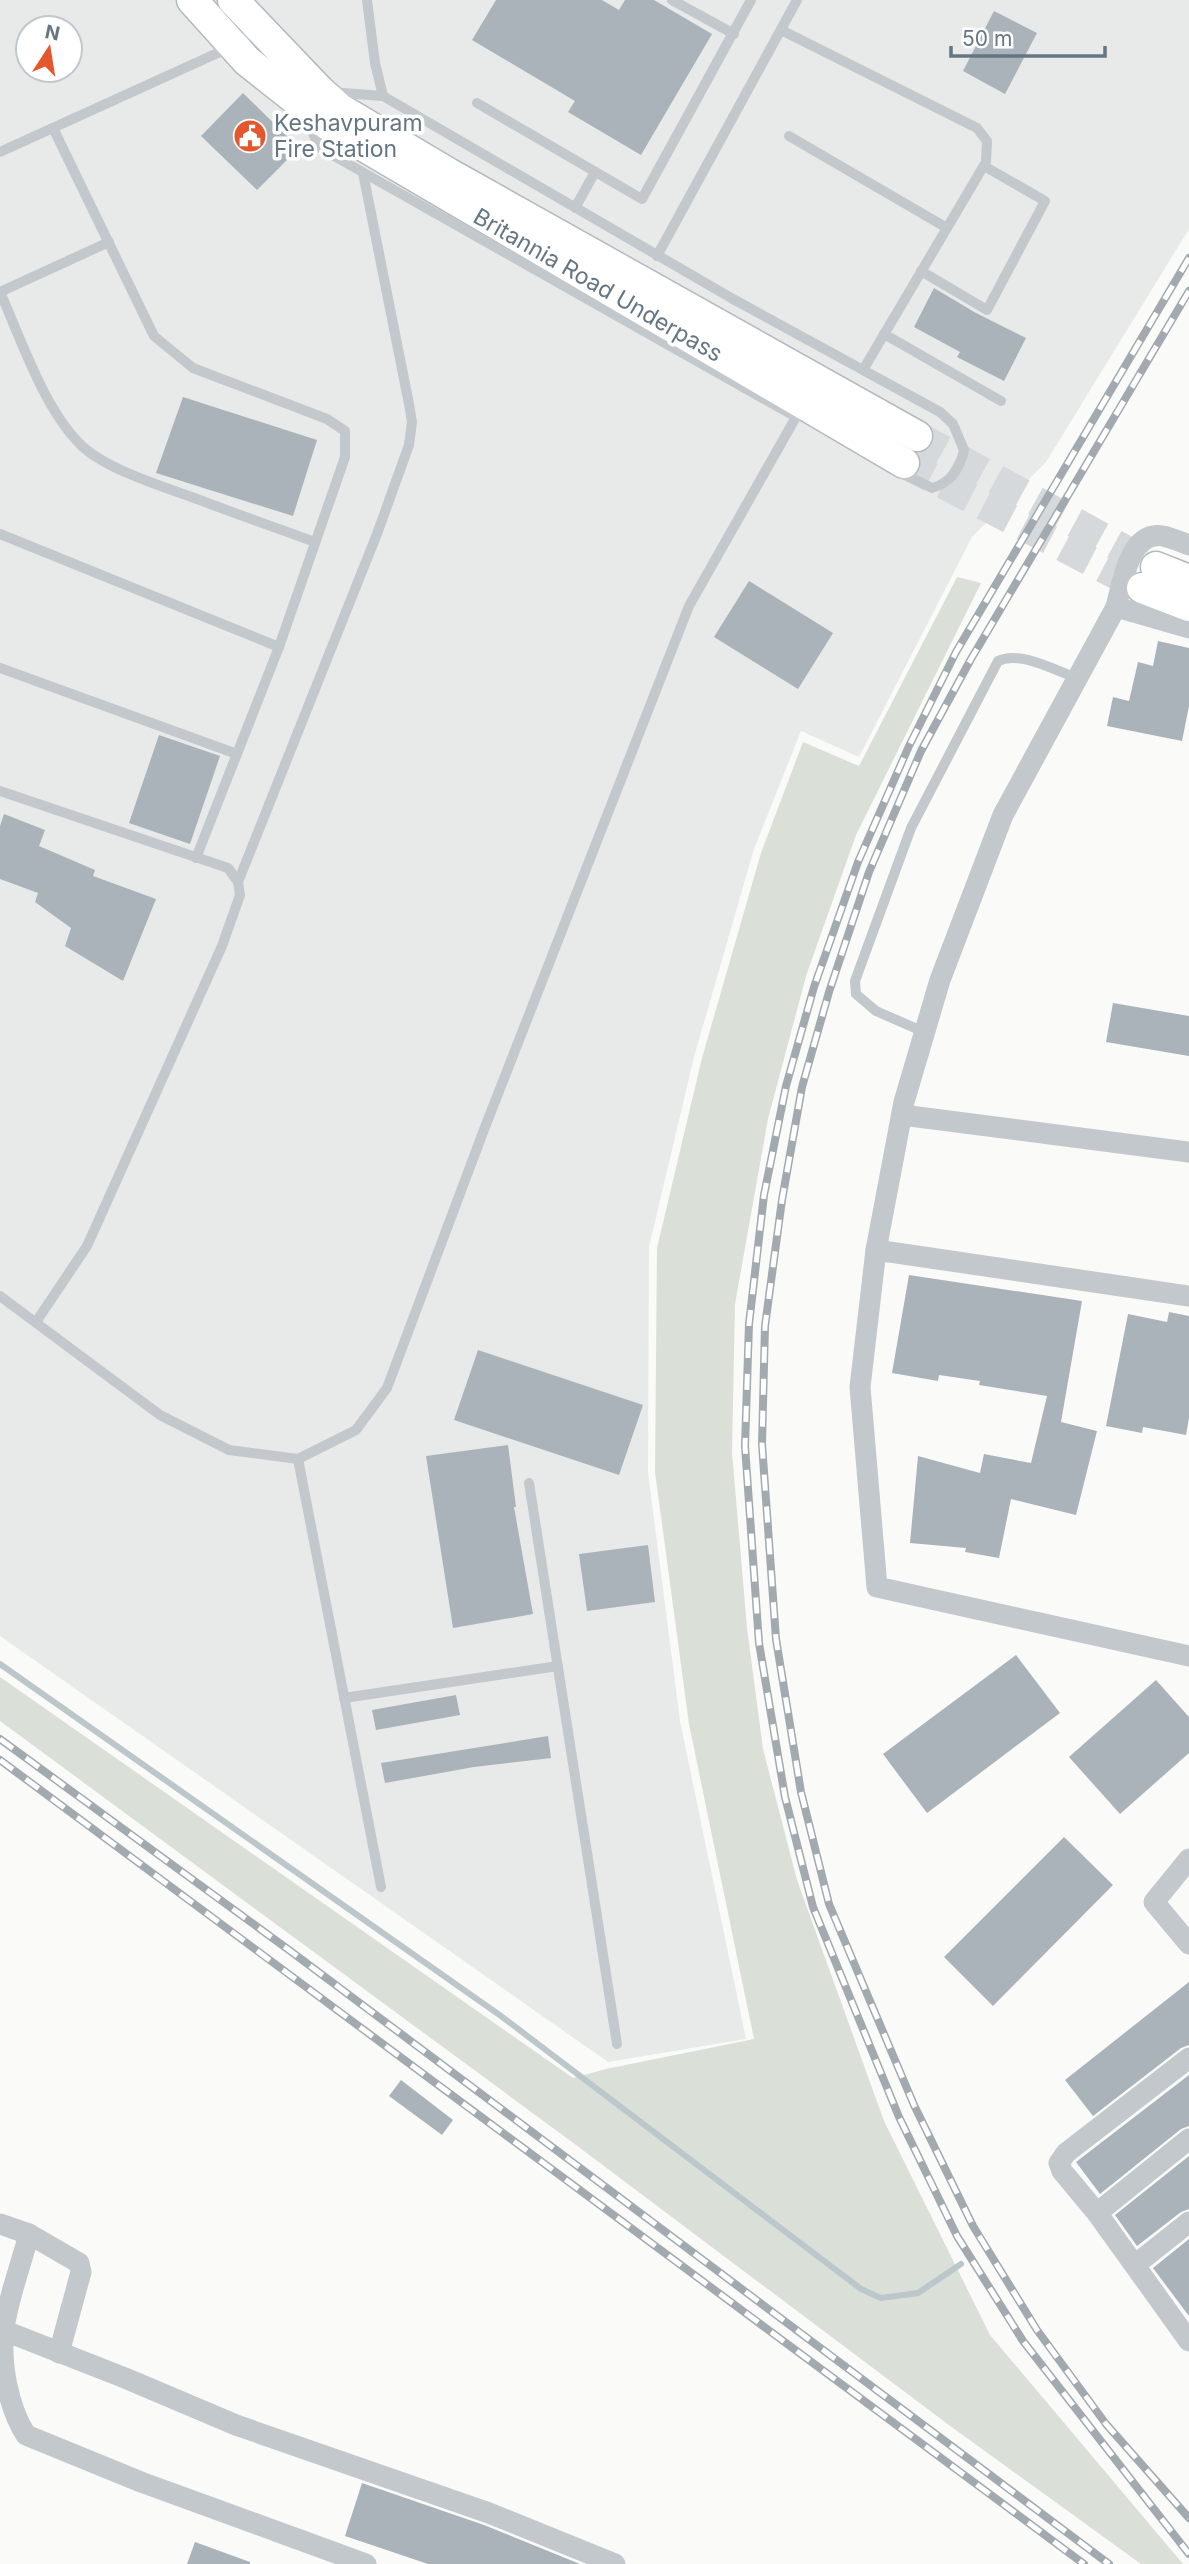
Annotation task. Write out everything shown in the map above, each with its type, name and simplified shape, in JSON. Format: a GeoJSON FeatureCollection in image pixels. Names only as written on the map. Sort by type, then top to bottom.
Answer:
{"type":"FeatureCollection","features":[{"type":"Feature","properties":{"kind":"main road"},"geometry":{"type":"LineString","coordinates":[[192,0],[247,61],[308,95]]}},
{"type":"Feature","properties":{"kind":"main road"},"geometry":{"type":"LineString","coordinates":[[233,0],[260,27],[308,95]]}},
{"type":"Feature","properties":{"kind":"main road","name":"Britannia Road Underpass"},"geometry":{"type":"LineString","coordinates":[[308,95],[340,108],[449,173],[918,436]]}},
{"type":"Feature","properties":{"kind":"main road","name":"Britannia Road Underpass"},"geometry":{"type":"LineString","coordinates":[[308,95],[328,125],[438,192],[905,463]]}},
{"type":"Feature","properties":{"kind":"main road"},"geometry":{"type":"LineString","coordinates":[[1189,580],[1149,578],[1189,606]]}},
{"type":"Feature","properties":{"kind":"street"},"geometry":{"type":"LineString","coordinates":[[1189,545],[1161,535],[1147,539],[1129,558],[1116,607],[1003,815],[940,980],[902,1115],[876,1250],[860,1387],[877,1587],[1189,1656]]}},
{"type":"Feature","properties":{"kind":"street"},"geometry":{"type":"LineString","coordinates":[[1116,607],[1189,628]]}},
{"type":"Feature","properties":{"kind":"street"},"geometry":{"type":"LineString","coordinates":[[902,1115],[1189,1152]]}},
{"type":"Feature","properties":{"kind":"street"},"geometry":{"type":"LineString","coordinates":[[876,1250],[1189,1296]]}},
{"type":"Feature","properties":{"kind":"street"},"geometry":{"type":"LineString","coordinates":[[1189,1859],[1154,1902],[1189,1944]]}},
{"type":"Feature","properties":{"kind":"street"},"geometry":{"type":"LineString","coordinates":[[1189,2058],[1066,2153],[1059,2163],[1062,2171],[1097,2213],[1189,2341]]}},
{"type":"Feature","properties":{"kind":"street"},"geometry":{"type":"LineString","coordinates":[[1097,2213],[1189,2139]]}},
{"type":"Feature","properties":{"kind":"street"},"geometry":{"type":"LineString","coordinates":[[1135,2265],[1189,2222]]}},
{"type":"Feature","properties":{"kind":"street"},"geometry":{"type":"LineString","coordinates":[[0,2224],[29,2234],[79,2263],[81,2272],[59,2353]]}},
{"type":"Feature","properties":{"kind":"street"},"geometry":{"type":"LineString","coordinates":[[29,2234],[2,2330],[9,2392],[17,2421],[26,2435],[141,2482],[366,2564]]}},
{"type":"Feature","properties":{"kind":"street"},"geometry":{"type":"LineString","coordinates":[[2,2330],[125,2378],[236,2426],[489,2513],[615,2564]]}},
{"type":"Feature","properties":{"kind":"lane"},"geometry":{"type":"LineString","coordinates":[[368,0],[374,63],[383,96]]}},
{"type":"Feature","properties":{"kind":"lane"},"geometry":{"type":"LineString","coordinates":[[672,0],[734,34]]}},
{"type":"Feature","properties":{"kind":"lane"},"geometry":{"type":"LineString","coordinates":[[477,103],[642,199],[751,0]]}},
{"type":"Feature","properties":{"kind":"lane"},"geometry":{"type":"LineString","coordinates":[[657,256],[797,0]]}},
{"type":"Feature","properties":{"kind":"lane"},"geometry":{"type":"LineString","coordinates":[[0,152],[233,46],[260,27]]}},
{"type":"Feature","properties":{"kind":"lane"},"geometry":{"type":"LineString","coordinates":[[781,30],[977,128],[987,141],[984,166],[863,370]]}},
{"type":"Feature","properties":{"kind":"lane"},"geometry":{"type":"LineString","coordinates":[[808,423],[320,148],[308,95],[383,96],[657,256],[940,412],[953,424],[964,450],[957,471],[940,486],[932,488],[855,448]]}},
{"type":"Feature","properties":{"kind":"lane"},"geometry":{"type":"LineString","coordinates":[[52,128],[154,336],[193,368],[327,419],[345,431],[345,457],[279,646],[196,858]]}},
{"type":"Feature","properties":{"kind":"lane"},"geometry":{"type":"LineString","coordinates":[[789,136],[947,228]]}},
{"type":"Feature","properties":{"kind":"lane"},"geometry":{"type":"LineString","coordinates":[[921,271],[987,310],[1045,201],[984,166]]}},
{"type":"Feature","properties":{"kind":"lane"},"geometry":{"type":"LineString","coordinates":[[575,208],[594,172]]}},
{"type":"Feature","properties":{"kind":"lane"},"geometry":{"type":"LineString","coordinates":[[238,883],[377,534],[409,444],[412,422],[409,404],[363,173]]}},
{"type":"Feature","properties":{"kind":"lane"},"geometry":{"type":"LineString","coordinates":[[108,242],[0,292],[62,423],[80,445],[104,461],[149,481],[315,542]]}},
{"type":"Feature","properties":{"kind":"lane"},"geometry":{"type":"LineString","coordinates":[[884,334],[1001,401]]}},
{"type":"Feature","properties":{"kind":"lane"},"geometry":{"type":"LineString","coordinates":[[0,1296],[160,1415],[229,1450],[298,1459],[356,1430],[387,1388],[485,1127],[689,606],[796,417]]}},
{"type":"Feature","properties":{"kind":"lane"},"geometry":{"type":"LineString","coordinates":[[0,534],[279,646]]}},
{"type":"Feature","properties":{"kind":"lane"},"geometry":{"type":"LineString","coordinates":[[924,1032],[876,1011],[856,994],[855,981],[911,828],[998,660],[1017,657],[1077,678]]}},
{"type":"Feature","properties":{"kind":"lane"},"geometry":{"type":"LineString","coordinates":[[0,668],[237,754]]}},
{"type":"Feature","properties":{"kind":"lane"},"geometry":{"type":"LineString","coordinates":[[0,791],[228,868],[238,883],[240,895],[222,946],[87,1246],[36,1322]]}},
{"type":"Feature","properties":{"kind":"lane"},"geometry":{"type":"LineString","coordinates":[[298,1459],[380,1887]]}},
{"type":"Feature","properties":{"kind":"lane"},"geometry":{"type":"LineString","coordinates":[[529,1483],[617,2043]]}},
{"type":"Feature","properties":{"kind":"lane"},"geometry":{"type":"LineString","coordinates":[[344,1698],[558,1666]]}},
{"type":"Feature","properties":{"kind":"shaded area"},"geometry":{"type":"Polygon","coordinates":[[[0,0],[1189,0],[1189,229],[1046,462],[972,537],[859,757],[801,731],[754,849],[694,1057],[649,1247],[648,1472],[680,1721],[746,2039],[608,2062],[0,1636],[0,0]]]}},
{"type":"Feature","properties":{"kind":"shaded area"},"geometry":{"type":"Polygon","coordinates":[[[957,577],[981,583],[856,835],[806,976],[768,1119],[735,1304],[732,1452],[747,1628],[763,1749],[797,1880],[884,2121],[990,2335],[1183,2564],[1141,2564],[953,2428],[572,2142],[0,1721],[0,1677],[573,2078],[754,2039],[689,1724],[655,1472],[657,1248],[702,1058],[761,853],[803,742],[859,766],[957,577]]]}},
{"type":"Feature","properties":{"kind":"building"},"geometry":{"type":"Polygon","coordinates":[[[496,0],[602,0],[619,10],[625,0],[654,0],[712,34],[641,155],[568,112],[575,101],[472,40],[496,0]]]}},
{"type":"Feature","properties":{"kind":"building"},"geometry":{"type":"Polygon","coordinates":[[[994,11],[1037,33],[1005,94],[963,71],[994,11]]]}},
{"type":"Feature","properties":{"kind":"building"},"geometry":{"type":"Polygon","coordinates":[[[243,93],[299,148],[257,190],[201,136],[243,93]]]}},
{"type":"Feature","properties":{"kind":"building"},"geometry":{"type":"Polygon","coordinates":[[[934,288],[1026,338],[1004,381],[957,357],[960,352],[914,327],[934,288]]]}},
{"type":"Feature","properties":{"kind":"building"},"geometry":{"type":"Polygon","coordinates":[[[183,397],[317,440],[293,516],[156,473],[183,397]]]}},
{"type":"Feature","properties":{"kind":"building"},"geometry":{"type":"Polygon","coordinates":[[[749,581],[833,633],[798,689],[714,637],[749,581]]]}},
{"type":"Feature","properties":{"kind":"building"},"geometry":{"type":"Polygon","coordinates":[[[1158,641],[1189,648],[1189,706],[1182,741],[1107,726],[1113,697],[1129,701],[1138,662],[1153,666],[1158,641]]]}},
{"type":"Feature","properties":{"kind":"building"},"geometry":{"type":"Polygon","coordinates":[[[159,735],[220,756],[190,844],[129,823],[159,735]]]}},
{"type":"Feature","properties":{"kind":"building"},"geometry":{"type":"Polygon","coordinates":[[[4,814],[45,830],[39,846],[95,870],[93,876],[156,899],[123,981],[65,946],[71,928],[35,902],[38,893],[0,879],[0,826],[4,814]]]}},
{"type":"Feature","properties":{"kind":"building"},"geometry":{"type":"Polygon","coordinates":[[[1113,1003],[1189,1016],[1189,1056],[1106,1042],[1113,1003]]]}},
{"type":"Feature","properties":{"kind":"building"},"geometry":{"type":"Polygon","coordinates":[[[909,1275],[1082,1301],[1061,1422],[1097,1431],[1076,1515],[1011,1499],[999,1558],[965,1552],[966,1548],[910,1543],[918,1456],[980,1473],[984,1454],[1031,1463],[1047,1396],[979,1385],[980,1381],[939,1375],[938,1381],[892,1373],[909,1275]]]}},
{"type":"Feature","properties":{"kind":"building"},"geometry":{"type":"Polygon","coordinates":[[[1169,1312],[1189,1316],[1189,1418],[1186,1435],[1143,1427],[1142,1433],[1106,1426],[1128,1314],[1167,1322],[1169,1312]]]}},
{"type":"Feature","properties":{"kind":"building"},"geometry":{"type":"Polygon","coordinates":[[[478,1350],[643,1405],[619,1475],[454,1420],[478,1350]]]}},
{"type":"Feature","properties":{"kind":"building"},"geometry":{"type":"Polygon","coordinates":[[[508,1445],[514,1507],[533,1614],[453,1628],[426,1456],[508,1445]]]}},
{"type":"Feature","properties":{"kind":"building"},"geometry":{"type":"Polygon","coordinates":[[[648,1545],[655,1602],[587,1611],[579,1554],[648,1545]]]}},
{"type":"Feature","properties":{"kind":"building"},"geometry":{"type":"Polygon","coordinates":[[[1016,1655],[1060,1713],[927,1813],[883,1754],[1016,1655]]]}},
{"type":"Feature","properties":{"kind":"building"},"geometry":{"type":"Polygon","coordinates":[[[1156,1680],[1189,1717],[1189,1753],[1120,1814],[1069,1757],[1156,1680]]]}},
{"type":"Feature","properties":{"kind":"building"},"geometry":{"type":"Polygon","coordinates":[[[456,1695],[460,1715],[376,1730],[372,1710],[456,1695]]]}},
{"type":"Feature","properties":{"kind":"building"},"geometry":{"type":"Polygon","coordinates":[[[548,1736],[551,1758],[474,1767],[385,1783],[381,1763],[548,1736]]]}},
{"type":"Feature","properties":{"kind":"building"},"geometry":{"type":"Polygon","coordinates":[[[1064,1837],[1113,1885],[993,2006],[944,1957],[1064,1837]]]}},
{"type":"Feature","properties":{"kind":"building"},"geometry":{"type":"Polygon","coordinates":[[[1189,1982],[1189,2045],[1181,2048],[1093,2116],[1065,2080],[1189,1982]]]}},
{"type":"Feature","properties":{"kind":"building"},"geometry":{"type":"Polygon","coordinates":[[[1189,2075],[1189,2126],[1181,2129],[1100,2194],[1076,2162],[1189,2075]]]}},
{"type":"Feature","properties":{"kind":"building"},"geometry":{"type":"Polygon","coordinates":[[[401,2080],[453,2120],[442,2135],[389,2096],[401,2080]]]}},
{"type":"Feature","properties":{"kind":"building"},"geometry":{"type":"Polygon","coordinates":[[[1189,2156],[1189,2209],[1181,2212],[1137,2246],[1115,2215],[1189,2156]]]}},
{"type":"Feature","properties":{"kind":"building"},"geometry":{"type":"Polygon","coordinates":[[[1189,2239],[1189,2316],[1153,2268],[1189,2239]]]}},
{"type":"Feature","properties":{"kind":"building"},"geometry":{"type":"Polygon","coordinates":[[[362,2483],[484,2525],[580,2564],[428,2564],[345,2536],[362,2483]]]}},
{"type":"Feature","properties":{"kind":"building"},"geometry":{"type":"Polygon","coordinates":[[[195,2542],[250,2562],[250,2564],[187,2564],[195,2542]]]}},
{"type":"Feature","properties":{"kind":"waterway"},"geometry":{"type":"LineString","coordinates":[[0,1664],[501,2016],[861,2289],[881,2298],[918,2293],[961,2264]]}},
{"type":"Feature","properties":{"kind":"tunnel"},"geometry":{"type":"LineString","coordinates":[[917,436],[1156,567]]}},
{"type":"Feature","properties":{"kind":"tunnel"},"geometry":{"type":"LineString","coordinates":[[904,463],[1142,588]]}},
{"type":"Feature","properties":{"kind":"railway"},"geometry":{"type":"LineString","coordinates":[[1189,258],[956,652],[909,746],[858,862],[814,987],[786,1086],[764,1195],[749,1324],[745,1446],[759,1643],[785,1797],[813,1907],[899,2117],[957,2236],[1023,2341],[1189,2554]]}},
{"type":"Feature","properties":{"kind":"railway"},"geometry":{"type":"LineString","coordinates":[[1189,291],[971,659],[921,751],[869,872],[829,992],[802,1087],[782,1200],[765,1326],[762,1444],[776,1639],[801,1792],[829,1904],[914,2105],[973,2226],[1037,2330],[1106,2424],[1189,2518]]}},
{"type":"Feature","properties":{"kind":"railway"},"geometry":{"type":"LineString","coordinates":[[0,1739],[289,1950],[1109,2564]]}},
{"type":"Feature","properties":{"kind":"railway"},"geometry":{"type":"LineString","coordinates":[[0,1760],[1084,2564]]}},
{"type":"Feature","properties":{"kind":"place","name":"Keshavpuram Fire Station"},"geometry":{"type":"Point","coordinates":[250,136]}}]}
